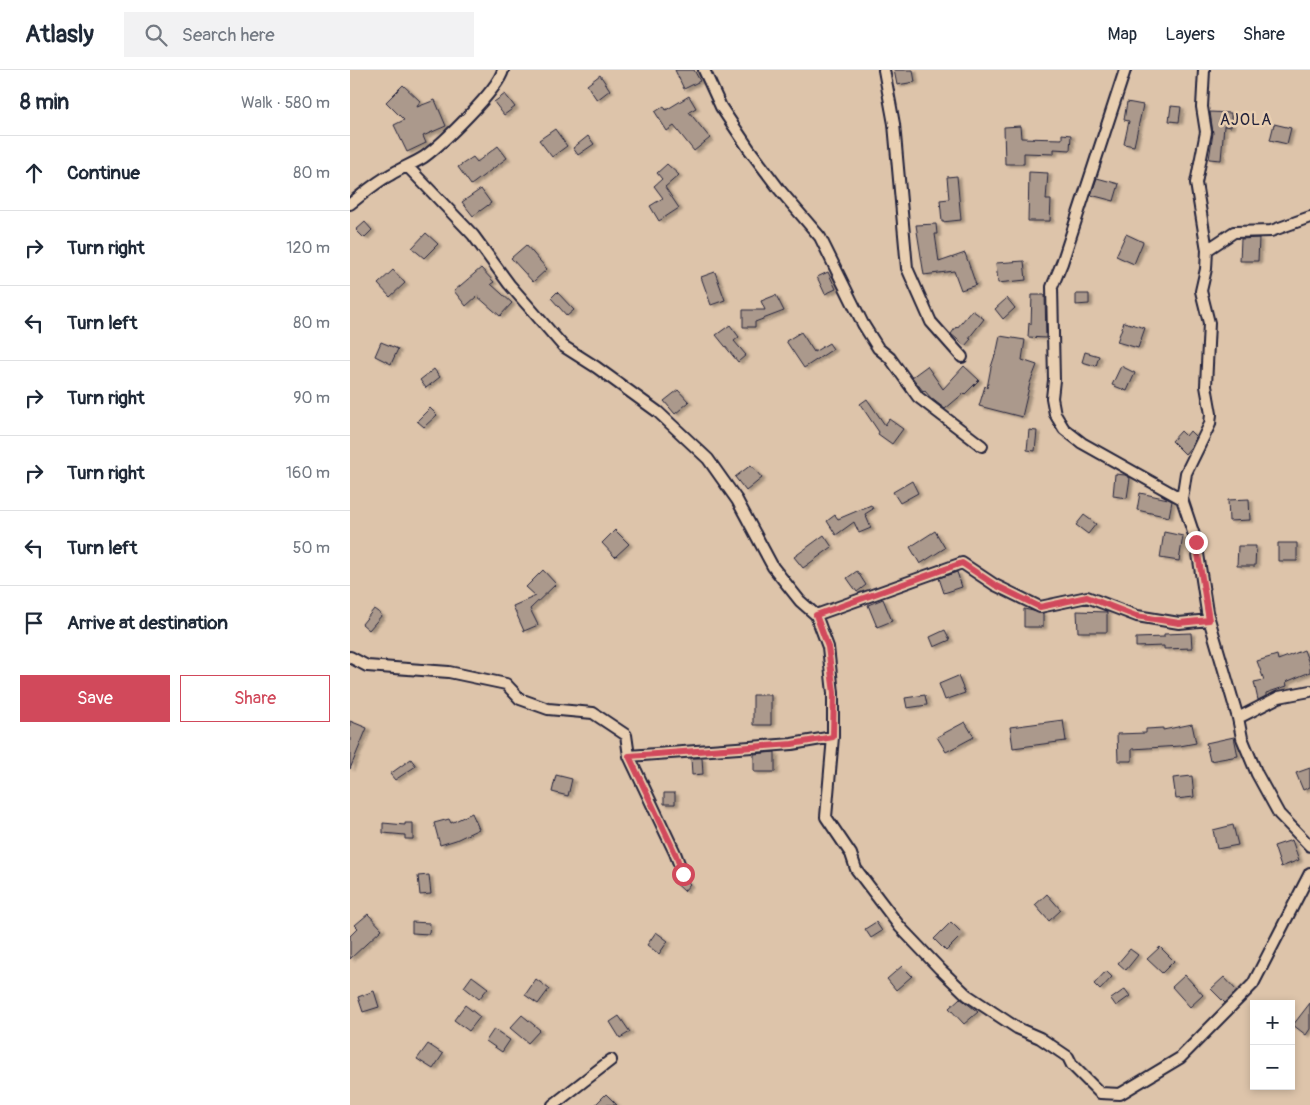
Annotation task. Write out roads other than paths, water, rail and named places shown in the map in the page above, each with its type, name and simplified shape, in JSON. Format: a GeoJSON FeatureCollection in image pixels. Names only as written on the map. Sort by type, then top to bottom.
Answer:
{"type":"FeatureCollection","features":[{"type":"Feature","properties":{"kind":"street"},"geometry":{"type":"LineString","coordinates":[[350,204],[390,175],[408,167],[425,156],[494,89],[503,70]]}},
{"type":"Feature","properties":{"kind":"street"},"geometry":{"type":"LineString","coordinates":[[704,70],[721,107],[748,149],[820,237],[863,324],[878,348],[890,358],[918,397],[956,428],[982,446]]}},
{"type":"Feature","properties":{"kind":"street"},"geometry":{"type":"LineString","coordinates":[[884,70],[894,124],[907,268],[931,322],[962,357]]}},
{"type":"Feature","properties":{"kind":"street"},"geometry":{"type":"LineString","coordinates":[[1125,70],[1062,263],[1052,287],[1054,380],[1052,398],[1055,414],[1064,429],[1082,444],[1182,500]]}},
{"type":"Feature","properties":{"kind":"street"},"geometry":{"type":"LineString","coordinates":[[1204,70],[1202,107],[1206,132],[1196,183],[1207,250],[1206,269],[1201,291],[1209,323],[1206,386],[1211,414],[1210,424],[1186,473],[1182,500],[1196,542],[1209,620],[1238,718],[1242,738],[1253,765],[1279,814],[1310,846]]}},
{"type":"Feature","properties":{"kind":"street"},"geometry":{"type":"LineString","coordinates":[[408,167],[473,235],[509,284],[563,346],[596,367],[658,412],[708,459],[738,500],[773,566],[800,601],[816,615],[828,647],[834,693],[833,737],[826,817],[851,854],[856,868],[900,927],[967,995],[1018,1028],[1040,1038],[1068,1057],[1072,1065],[1100,1093],[1120,1094],[1180,1058],[1253,984],[1310,873]]}},
{"type":"Feature","properties":{"kind":"street"},"geometry":{"type":"LineString","coordinates":[[1207,250],[1234,232],[1271,230],[1310,217]]}},
{"type":"Feature","properties":{"kind":"street"},"geometry":{"type":"LineString","coordinates":[[816,615],[962,563],[995,585],[1040,607],[1087,597],[1136,616],[1179,623],[1209,620]]}},
{"type":"Feature","properties":{"kind":"street"},"geometry":{"type":"LineString","coordinates":[[350,657],[368,666],[449,672],[506,684],[520,699],[548,709],[593,713],[626,735],[629,756],[683,874]]}},
{"type":"Feature","properties":{"kind":"street"},"geometry":{"type":"LineString","coordinates":[[1238,718],[1279,697],[1310,691]]}},
{"type":"Feature","properties":{"kind":"street"},"geometry":{"type":"LineString","coordinates":[[629,756],[792,744],[833,737]]}},
{"type":"Feature","properties":{"kind":"street"},"geometry":{"type":"LineString","coordinates":[[553,1105],[611,1060]]}},
{"type":"Feature","properties":{"kind":"district","name":"AJOLA"},"geometry":{"type":"Point","coordinates":[1246,120]}}]}
